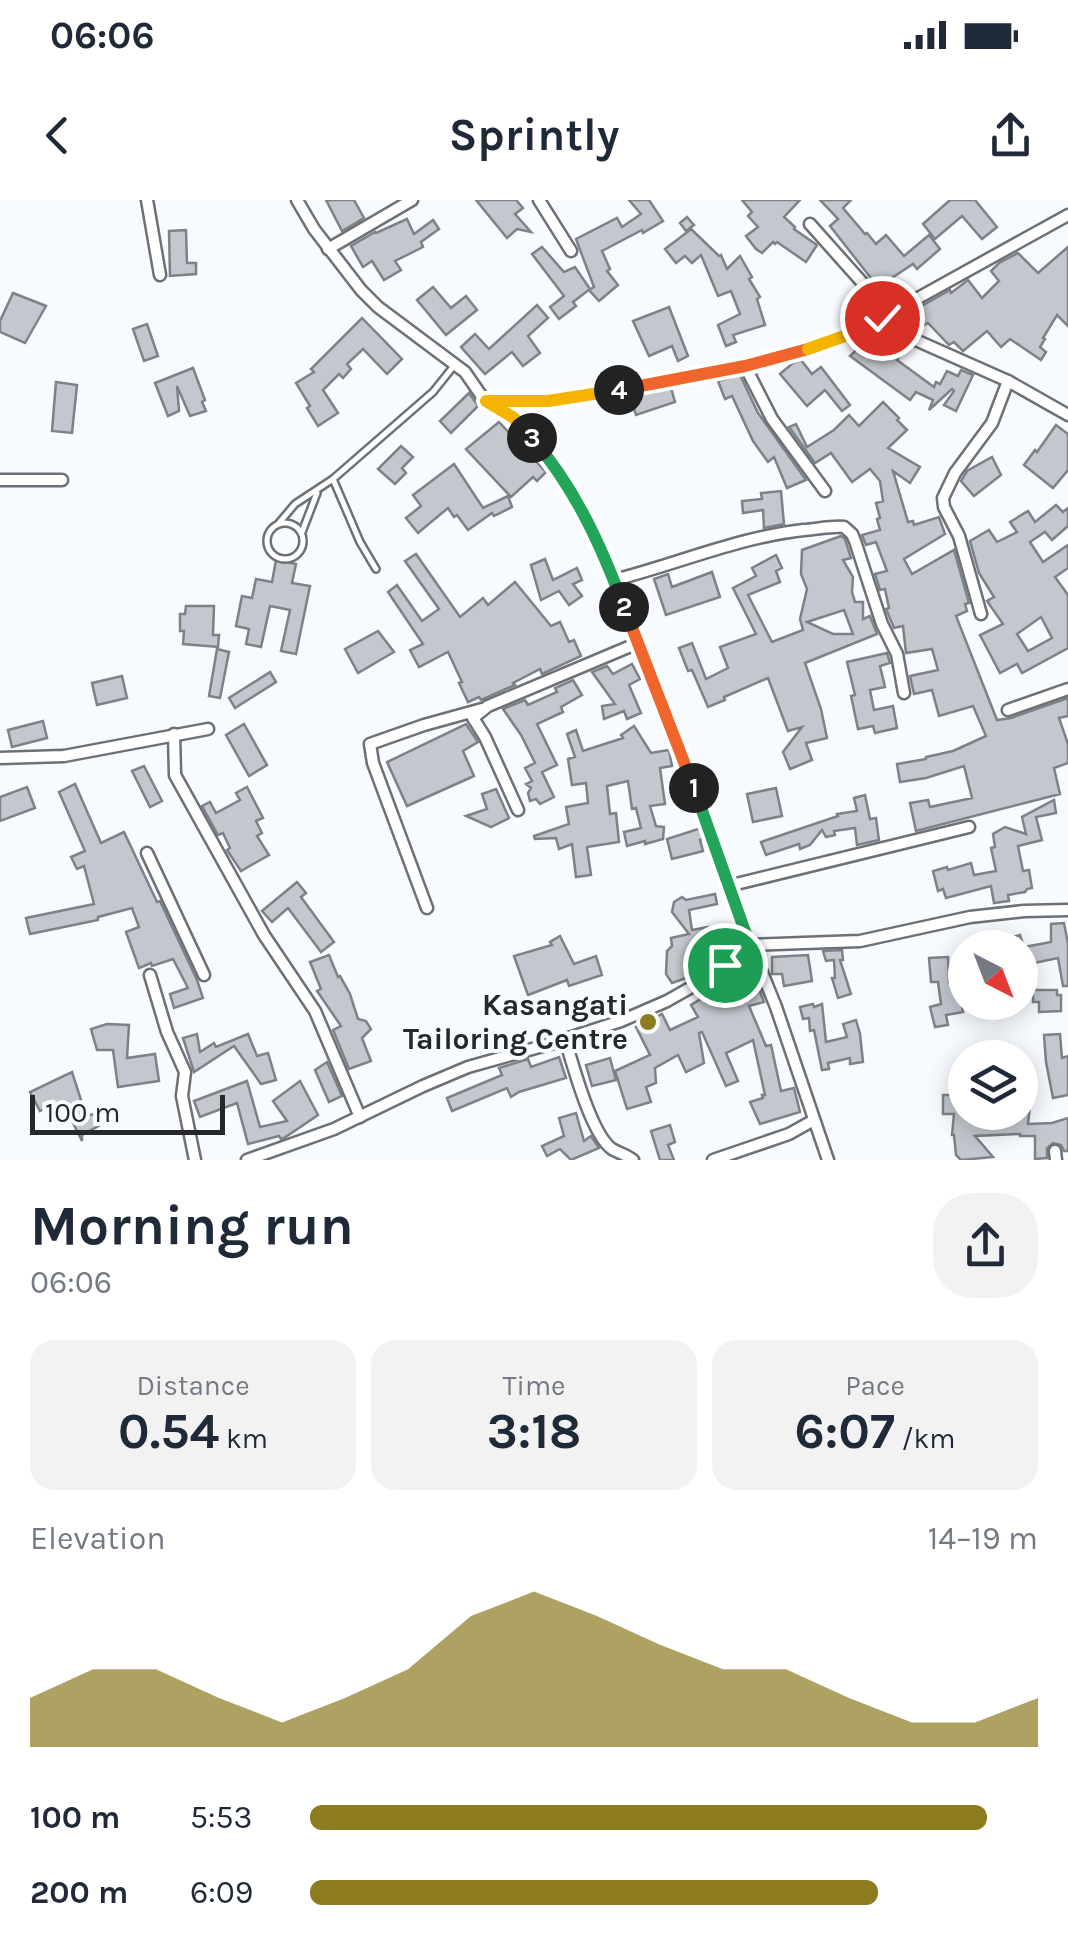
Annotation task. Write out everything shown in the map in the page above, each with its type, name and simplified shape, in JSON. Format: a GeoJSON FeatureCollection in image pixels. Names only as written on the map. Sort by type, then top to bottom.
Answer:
{"type":"FeatureCollection","features":[{"type":"Feature","properties":{"kind":"street"},"geometry":{"type":"LineString","coordinates":[[147,200],[160,275]]}},
{"type":"Feature","properties":{"kind":"street"},"geometry":{"type":"LineString","coordinates":[[297,200],[328,249],[361,290],[465,372],[486,401],[514,418],[562,474],[614,580],[705,813],[828,1160]]}},
{"type":"Feature","properties":{"kind":"street"},"geometry":{"type":"LineString","coordinates":[[328,249],[412,200]]}},
{"type":"Feature","properties":{"kind":"street"},"geometry":{"type":"LineString","coordinates":[[539,200],[571,251]]}},
{"type":"Feature","properties":{"kind":"street"},"geometry":{"type":"LineString","coordinates":[[486,401],[570,399],[784,357],[882,323],[1068,215]]}},
{"type":"Feature","properties":{"kind":"street"},"geometry":{"type":"LineString","coordinates":[[810,224],[884,307],[882,323]]}},
{"type":"Feature","properties":{"kind":"street"},"geometry":{"type":"LineString","coordinates":[[882,323],[1008,381],[1068,415]]}},
{"type":"Feature","properties":{"kind":"street"},"geometry":{"type":"LineString","coordinates":[[745,366],[772,419],[824,491]]}},
{"type":"Feature","properties":{"kind":"street"},"geometry":{"type":"LineString","coordinates":[[980,614],[943,498],[955,474],[992,423],[1008,381]]}},
{"type":"Feature","properties":{"kind":"street"},"geometry":{"type":"LineString","coordinates":[[0,480],[62,480]]}},
{"type":"Feature","properties":{"kind":"street"},"geometry":{"type":"LineString","coordinates":[[614,580],[748,540],[783,532],[844,527],[855,541],[882,624],[898,654],[904,693]]}},
{"type":"Feature","properties":{"kind":"street"},"geometry":{"type":"LineString","coordinates":[[427,908],[373,763],[370,744],[482,709],[638,643]]}},
{"type":"Feature","properties":{"kind":"street"},"geometry":{"type":"LineString","coordinates":[[1008,710],[1068,689]]}},
{"type":"Feature","properties":{"kind":"street"},"geometry":{"type":"LineString","coordinates":[[482,709],[473,718],[486,736],[518,810]]}},
{"type":"Feature","properties":{"kind":"street"},"geometry":{"type":"LineString","coordinates":[[0,758],[64,756],[208,729]]}},
{"type":"Feature","properties":{"kind":"street"},"geometry":{"type":"LineString","coordinates":[[174,734],[175,776],[264,935],[315,1011],[360,1117]]}},
{"type":"Feature","properties":{"kind":"street"},"geometry":{"type":"LineString","coordinates":[[728,886],[969,827]]}},
{"type":"Feature","properties":{"kind":"street"},"geometry":{"type":"LineString","coordinates":[[147,852],[204,975]]}},
{"type":"Feature","properties":{"kind":"street"},"geometry":{"type":"LineString","coordinates":[[247,1160],[360,1117],[468,1068],[645,1011],[695,987],[749,941],[860,941],[970,917],[1024,910],[1068,910]]}},
{"type":"Feature","properties":{"kind":"street"},"geometry":{"type":"LineString","coordinates":[[150,975],[167,1032],[185,1072],[182,1096],[195,1160]]}},
{"type":"Feature","properties":{"kind":"street"},"geometry":{"type":"LineString","coordinates":[[565,1039],[599,1131],[608,1146],[633,1160]]}},
{"type":"Feature","properties":{"kind":"street"},"geometry":{"type":"LineString","coordinates":[[713,1160],[789,1134],[814,1120]]}},
{"type":"Feature","properties":{"kind":"lane"},"geometry":{"type":"LineString","coordinates":[[318,491],[302,532],[304,544],[297,555],[285,560],[273,555],[267,544],[270,531],[295,504],[333,480],[434,392],[455,365]]}},
{"type":"Feature","properties":{"kind":"lane"},"geometry":{"type":"LineString","coordinates":[[333,480],[376,569]]}},
{"type":"Feature","properties":{"kind":"lane"},"geometry":{"type":"LineString","coordinates":[[280,523],[292,524],[302,532]]}},
{"type":"Feature","properties":{"kind":"building"},"geometry":{"type":"Polygon","coordinates":[[[326,200],[354,200],[364,218],[342,231],[326,200]]]}},
{"type":"Feature","properties":{"kind":"building"},"geometry":{"type":"Polygon","coordinates":[[[476,200],[516,200],[523,208],[515,214],[531,232],[517,229],[507,238],[476,200]]]}},
{"type":"Feature","properties":{"kind":"building"},"geometry":{"type":"Polygon","coordinates":[[[629,200],[649,200],[663,221],[602,251],[610,269],[607,271],[618,285],[599,301],[589,290],[594,287],[576,239],[617,218],[622,227],[641,214],[629,200]]]}},
{"type":"Feature","properties":{"kind":"building"},"geometry":{"type":"Polygon","coordinates":[[[742,200],[800,200],[784,217],[817,245],[806,262],[777,242],[762,253],[756,249],[746,236],[758,227],[742,200]]]}},
{"type":"Feature","properties":{"kind":"building"},"geometry":{"type":"Polygon","coordinates":[[[820,200],[851,200],[843,208],[865,234],[876,244],[886,235],[904,256],[929,235],[940,249],[917,269],[913,264],[878,287],[830,226],[838,219],[820,200]]]}},
{"type":"Feature","properties":{"kind":"building"},"geometry":{"type":"Polygon","coordinates":[[[950,200],[975,200],[997,227],[982,239],[962,216],[935,239],[923,224],[950,200]]]}},
{"type":"Feature","properties":{"kind":"building"},"geometry":{"type":"Polygon","coordinates":[[[687,217],[694,225],[686,231],[680,223],[687,217]]]}},
{"type":"Feature","properties":{"kind":"building"},"geometry":{"type":"Polygon","coordinates":[[[407,219],[414,234],[433,220],[439,229],[421,242],[423,247],[395,261],[401,270],[384,280],[372,261],[363,267],[351,246],[407,219]]]}},
{"type":"Feature","properties":{"kind":"building"},"geometry":{"type":"Polygon","coordinates":[[[690,228],[721,255],[727,269],[740,256],[760,297],[757,299],[765,325],[733,335],[736,342],[726,346],[718,325],[740,314],[731,291],[718,296],[701,255],[692,263],[685,256],[676,263],[665,249],[690,228]]]}},
{"type":"Feature","properties":{"kind":"building"},"geometry":{"type":"Polygon","coordinates":[[[186,230],[187,263],[196,263],[196,274],[170,276],[169,231],[186,230]]]}},
{"type":"Feature","properties":{"kind":"building"},"geometry":{"type":"Polygon","coordinates":[[[542,247],[564,272],[575,267],[590,289],[559,319],[550,307],[564,296],[532,254],[542,247]]]}},
{"type":"Feature","properties":{"kind":"building"},"geometry":{"type":"Polygon","coordinates":[[[1068,247],[1068,326],[1057,315],[1043,338],[1040,347],[1046,352],[1041,360],[1010,339],[1001,347],[987,331],[963,351],[954,342],[949,345],[928,323],[916,330],[911,328],[904,316],[968,280],[982,298],[999,281],[991,271],[1018,253],[1038,273],[1068,247]]]}},
{"type":"Feature","properties":{"kind":"building"},"geometry":{"type":"Polygon","coordinates":[[[433,287],[451,308],[466,296],[477,310],[446,335],[417,300],[433,287]]]}},
{"type":"Feature","properties":{"kind":"building"},"geometry":{"type":"Polygon","coordinates":[[[13,293],[46,306],[25,343],[0,332],[0,321],[13,293]]]}},
{"type":"Feature","properties":{"kind":"building"},"geometry":{"type":"Polygon","coordinates":[[[537,305],[548,318],[528,336],[540,353],[523,366],[512,352],[485,374],[461,347],[475,334],[489,349],[537,305]]]}},
{"type":"Feature","properties":{"kind":"building"},"geometry":{"type":"Polygon","coordinates":[[[669,307],[688,356],[678,361],[672,346],[649,356],[633,321],[669,307]]]}},
{"type":"Feature","properties":{"kind":"building"},"geometry":{"type":"Polygon","coordinates":[[[362,318],[402,359],[387,374],[363,349],[347,364],[351,369],[343,378],[339,374],[323,390],[338,413],[318,426],[296,383],[314,372],[311,369],[362,318]]]}},
{"type":"Feature","properties":{"kind":"building"},"geometry":{"type":"Polygon","coordinates":[[[147,324],[158,356],[144,361],[133,329],[147,324]]]}},
{"type":"Feature","properties":{"kind":"building"},"geometry":{"type":"Polygon","coordinates":[[[888,339],[904,350],[897,360],[934,387],[947,371],[958,376],[961,370],[973,375],[956,411],[944,405],[952,389],[929,410],[933,400],[916,392],[910,400],[850,356],[862,345],[875,358],[888,339]]]}},
{"type":"Feature","properties":{"kind":"building"},"geometry":{"type":"Polygon","coordinates":[[[801,360],[812,374],[821,367],[850,405],[842,411],[825,390],[807,406],[780,374],[801,360]]]}},
{"type":"Feature","properties":{"kind":"building"},"geometry":{"type":"Polygon","coordinates":[[[193,368],[206,411],[190,416],[177,386],[179,411],[168,416],[155,383],[193,368]]]}},
{"type":"Feature","properties":{"kind":"building"},"geometry":{"type":"Polygon","coordinates":[[[740,375],[758,413],[806,480],[787,488],[774,457],[768,462],[753,441],[732,396],[725,399],[718,381],[740,375]]]}},
{"type":"Feature","properties":{"kind":"building"},"geometry":{"type":"Polygon","coordinates":[[[56,382],[77,385],[72,433],[52,431],[56,382]]]}},
{"type":"Feature","properties":{"kind":"building"},"geometry":{"type":"Polygon","coordinates":[[[671,388],[675,402],[636,415],[630,396],[671,388]]]}},
{"type":"Feature","properties":{"kind":"building"},"geometry":{"type":"Polygon","coordinates":[[[469,393],[478,406],[451,433],[440,421],[469,393]]]}},
{"type":"Feature","properties":{"kind":"building"},"geometry":{"type":"Polygon","coordinates":[[[883,402],[907,430],[888,448],[920,467],[910,483],[893,471],[908,522],[913,521],[914,525],[939,517],[945,534],[904,559],[912,574],[954,550],[969,603],[965,604],[967,611],[956,616],[997,720],[1068,698],[1068,716],[1059,718],[1068,744],[1068,763],[1054,768],[1060,794],[916,831],[910,803],[928,800],[930,807],[972,798],[964,766],[900,782],[897,764],[953,751],[986,736],[973,706],[939,716],[932,690],[914,694],[910,676],[938,670],[932,649],[906,653],[903,626],[894,628],[886,609],[889,608],[885,589],[880,590],[875,574],[887,571],[876,542],[866,545],[862,535],[880,530],[876,503],[883,501],[880,481],[870,469],[852,482],[831,453],[815,463],[789,427],[796,424],[807,447],[849,415],[859,426],[883,402]]]}},
{"type":"Feature","properties":{"kind":"building"},"geometry":{"type":"Polygon","coordinates":[[[499,422],[546,472],[537,481],[533,477],[511,497],[466,449],[499,422]]]}},
{"type":"Feature","properties":{"kind":"building"},"geometry":{"type":"Polygon","coordinates":[[[1056,425],[1068,434],[1068,470],[1053,488],[1024,465],[1056,425]]]}},
{"type":"Feature","properties":{"kind":"building"},"geometry":{"type":"Polygon","coordinates":[[[401,446],[413,457],[402,468],[406,473],[395,484],[378,469],[401,446]]]}},
{"type":"Feature","properties":{"kind":"building"},"geometry":{"type":"Polygon","coordinates":[[[992,457],[1001,475],[974,496],[961,481],[967,471],[992,457]]]}},
{"type":"Feature","properties":{"kind":"building"},"geometry":{"type":"Polygon","coordinates":[[[454,464],[483,508],[508,496],[512,507],[494,516],[492,513],[468,530],[448,508],[418,533],[406,518],[421,506],[413,495],[454,464]]]}},
{"type":"Feature","properties":{"kind":"building"},"geometry":{"type":"Polygon","coordinates":[[[781,491],[784,524],[764,528],[763,510],[743,513],[742,501],[762,499],[761,493],[781,491]]]}},
{"type":"Feature","properties":{"kind":"building"},"geometry":{"type":"Polygon","coordinates":[[[1056,505],[1063,512],[1068,508],[1068,526],[1052,540],[1045,532],[1030,542],[1043,562],[1068,545],[1068,568],[1055,577],[1068,595],[1068,648],[1022,673],[1017,664],[1000,673],[980,635],[1003,624],[987,601],[994,597],[979,573],[970,541],[989,530],[997,542],[1017,532],[1010,522],[1028,511],[1035,522],[1056,505]],[[1041,617],[1017,634],[1028,651],[1052,638],[1041,617]]]}},
{"type":"Feature","properties":{"kind":"building"},"geometry":{"type":"Polygon","coordinates":[[[841,536],[845,539],[851,558],[843,560],[853,577],[855,602],[863,602],[863,619],[870,616],[877,634],[805,663],[827,738],[806,743],[812,760],[790,769],[783,752],[802,727],[788,731],[768,678],[708,707],[679,648],[692,643],[706,679],[728,668],[720,647],[756,634],[733,588],[756,576],[752,568],[776,555],[782,568],[776,571],[780,582],[748,595],[772,642],[803,630],[800,619],[807,589],[801,574],[802,550],[841,536]],[[844,610],[807,622],[833,634],[853,634],[844,610]]]}},
{"type":"Feature","properties":{"kind":"building"},"geometry":{"type":"Polygon","coordinates":[[[416,554],[460,617],[483,598],[488,605],[515,582],[551,626],[560,622],[581,656],[542,674],[540,669],[515,685],[468,702],[448,652],[419,667],[410,650],[423,644],[388,592],[397,585],[422,621],[439,609],[405,561],[416,554]]]}},
{"type":"Feature","properties":{"kind":"building"},"geometry":{"type":"Polygon","coordinates":[[[545,559],[553,580],[577,568],[582,580],[573,584],[582,596],[569,605],[559,591],[541,600],[531,565],[545,559]]]}},
{"type":"Feature","properties":{"kind":"building"},"geometry":{"type":"Polygon","coordinates":[[[276,560],[296,564],[292,583],[310,586],[296,654],[281,651],[290,610],[270,606],[261,647],[246,644],[249,629],[236,626],[242,596],[252,598],[256,579],[272,582],[276,560]]]}},
{"type":"Feature","properties":{"kind":"building"},"geometry":{"type":"Polygon","coordinates":[[[712,572],[720,597],[666,615],[654,579],[668,574],[672,587],[712,572]]]}},
{"type":"Feature","properties":{"kind":"building"},"geometry":{"type":"Polygon","coordinates":[[[186,606],[214,606],[213,635],[219,635],[218,647],[183,644],[180,614],[185,614],[186,606]]]}},
{"type":"Feature","properties":{"kind":"building"},"geometry":{"type":"Polygon","coordinates":[[[378,631],[394,652],[358,673],[345,649],[378,631]]]}},
{"type":"Feature","properties":{"kind":"building"},"geometry":{"type":"Polygon","coordinates":[[[217,649],[229,652],[220,698],[209,696],[217,649]]]}},
{"type":"Feature","properties":{"kind":"building"},"geometry":{"type":"Polygon","coordinates":[[[887,653],[890,663],[880,666],[885,687],[870,690],[874,710],[893,706],[897,728],[875,733],[873,726],[858,729],[847,662],[887,653]]]}},
{"type":"Feature","properties":{"kind":"building"},"geometry":{"type":"Polygon","coordinates":[[[632,664],[640,679],[629,685],[641,713],[627,719],[624,711],[604,719],[602,706],[615,704],[592,672],[607,666],[613,674],[632,664]]]}},
{"type":"Feature","properties":{"kind":"building"},"geometry":{"type":"Polygon","coordinates":[[[270,672],[276,682],[235,708],[229,698],[270,672]]]}},
{"type":"Feature","properties":{"kind":"building"},"geometry":{"type":"Polygon","coordinates":[[[122,676],[127,698],[97,705],[92,683],[122,676]]]}},
{"type":"Feature","properties":{"kind":"building"},"geometry":{"type":"Polygon","coordinates":[[[573,680],[582,695],[561,707],[563,712],[537,724],[557,765],[542,772],[554,797],[540,804],[536,799],[530,801],[531,788],[526,784],[532,781],[525,768],[535,763],[503,709],[525,700],[528,705],[573,680]]]}},
{"type":"Feature","properties":{"kind":"building"},"geometry":{"type":"Polygon","coordinates":[[[43,721],[47,738],[12,747],[8,730],[43,721]]]}},
{"type":"Feature","properties":{"kind":"building"},"geometry":{"type":"Polygon","coordinates":[[[244,724],[267,765],[249,776],[226,735],[244,724]]]}},
{"type":"Feature","properties":{"kind":"building"},"geometry":{"type":"Polygon","coordinates":[[[466,724],[478,742],[463,751],[474,776],[407,806],[387,762],[466,724]]]}},
{"type":"Feature","properties":{"kind":"building"},"geometry":{"type":"Polygon","coordinates":[[[634,726],[651,753],[669,750],[672,766],[660,768],[665,804],[650,806],[656,826],[664,827],[663,839],[627,846],[624,832],[641,828],[636,808],[632,809],[628,781],[607,786],[610,814],[616,813],[619,842],[587,847],[591,875],[576,877],[572,844],[559,849],[556,838],[534,836],[569,824],[566,807],[588,803],[586,783],[572,785],[568,759],[575,757],[567,734],[576,730],[583,751],[623,738],[621,735],[634,726]]]}},
{"type":"Feature","properties":{"kind":"building"},"geometry":{"type":"Polygon","coordinates":[[[144,766],[162,801],[150,807],[132,771],[144,766]]]}},
{"type":"Feature","properties":{"kind":"building"},"geometry":{"type":"Polygon","coordinates":[[[75,784],[101,843],[124,832],[203,998],[174,1008],[170,994],[188,988],[173,959],[139,968],[126,932],[139,927],[132,908],[98,920],[30,934],[26,918],[94,904],[84,866],[77,869],[71,857],[85,851],[59,792],[75,784]]]}},
{"type":"Feature","properties":{"kind":"building"},"geometry":{"type":"Polygon","coordinates":[[[27,787],[35,808],[0,821],[0,797],[27,787]]]}},
{"type":"Feature","properties":{"kind":"building"},"geometry":{"type":"Polygon","coordinates":[[[247,787],[263,818],[256,821],[262,833],[257,836],[269,855],[241,871],[227,850],[230,848],[223,833],[218,835],[202,806],[210,802],[216,813],[240,800],[236,793],[247,787]]]}},
{"type":"Feature","properties":{"kind":"building"},"geometry":{"type":"Polygon","coordinates":[[[776,788],[782,816],[753,822],[747,794],[776,788]]]}},
{"type":"Feature","properties":{"kind":"building"},"geometry":{"type":"Polygon","coordinates":[[[496,789],[509,818],[491,827],[466,816],[487,809],[482,794],[496,789]]]}},
{"type":"Feature","properties":{"kind":"building"},"geometry":{"type":"Polygon","coordinates":[[[865,795],[870,819],[876,818],[879,840],[857,845],[855,828],[834,831],[835,835],[826,837],[822,830],[810,845],[800,849],[799,844],[766,855],[761,842],[837,814],[857,811],[854,798],[865,795]]]}},
{"type":"Feature","properties":{"kind":"building"},"geometry":{"type":"Polygon","coordinates":[[[1054,800],[1056,813],[1036,817],[1042,840],[1018,846],[1023,871],[1029,870],[1032,888],[1008,895],[1009,901],[994,903],[991,886],[946,898],[943,889],[938,891],[933,871],[971,863],[974,875],[996,871],[991,848],[995,847],[993,834],[1005,827],[1026,834],[1022,817],[1054,800]]]}},
{"type":"Feature","properties":{"kind":"building"},"geometry":{"type":"Polygon","coordinates":[[[701,828],[703,851],[672,859],[667,839],[701,828]]]}},
{"type":"Feature","properties":{"kind":"building"},"geometry":{"type":"Polygon","coordinates":[[[297,882],[306,893],[301,897],[334,942],[321,952],[288,908],[272,922],[262,911],[297,882]]]}},
{"type":"Feature","properties":{"kind":"building"},"geometry":{"type":"Polygon","coordinates":[[[715,894],[717,904],[689,910],[692,930],[708,927],[709,935],[731,939],[721,954],[714,949],[688,954],[695,975],[672,983],[666,974],[671,938],[689,934],[672,912],[674,902],[682,897],[686,900],[715,894]]]}},
{"type":"Feature","properties":{"kind":"building"},"geometry":{"type":"Polygon","coordinates":[[[1064,923],[1068,986],[1063,986],[1058,958],[1038,962],[1038,944],[1051,942],[1051,924],[1064,923]]]}},
{"type":"Feature","properties":{"kind":"building"},"geometry":{"type":"Polygon","coordinates":[[[560,936],[574,964],[596,956],[602,975],[569,986],[567,980],[528,995],[514,956],[552,945],[550,942],[560,936]]]}},
{"type":"Feature","properties":{"kind":"building"},"geometry":{"type":"Polygon","coordinates":[[[842,950],[840,960],[851,994],[838,998],[832,978],[834,960],[826,961],[823,951],[842,950]]]}},
{"type":"Feature","properties":{"kind":"building"},"geometry":{"type":"Polygon","coordinates":[[[329,955],[350,994],[358,1019],[366,1021],[371,1029],[362,1038],[371,1061],[349,1069],[333,1030],[341,1026],[317,991],[321,989],[310,962],[329,955]]]}},
{"type":"Feature","properties":{"kind":"building"},"geometry":{"type":"Polygon","coordinates":[[[808,955],[812,981],[784,986],[782,974],[772,974],[772,957],[808,955]]]}},
{"type":"Feature","properties":{"kind":"building"},"geometry":{"type":"Polygon","coordinates":[[[948,957],[948,1025],[935,1027],[930,1007],[941,1004],[938,982],[931,982],[929,958],[948,957]]]}},
{"type":"Feature","properties":{"kind":"building"},"geometry":{"type":"Polygon","coordinates":[[[753,973],[764,1002],[749,1006],[766,1046],[771,1045],[781,1091],[794,1088],[800,1112],[760,1124],[750,1102],[765,1095],[753,1040],[726,1053],[738,1081],[726,1086],[702,1032],[699,1033],[704,1063],[686,1072],[678,1055],[655,1068],[656,1083],[646,1087],[651,1102],[627,1109],[615,1071],[650,1055],[636,1027],[662,1014],[670,1030],[698,1017],[691,1005],[712,992],[718,1002],[748,985],[745,976],[753,973]]]}},
{"type":"Feature","properties":{"kind":"building"},"geometry":{"type":"Polygon","coordinates":[[[1038,990],[1057,990],[1061,1011],[1039,1012],[1038,990]]]}},
{"type":"Feature","properties":{"kind":"building"},"geometry":{"type":"Polygon","coordinates":[[[822,1004],[826,1042],[847,1037],[843,1024],[856,1020],[863,1062],[850,1064],[850,1058],[828,1063],[829,1069],[822,1070],[814,1030],[810,1031],[809,1018],[803,1019],[800,1007],[822,1004]]]}},
{"type":"Feature","properties":{"kind":"building"},"geometry":{"type":"Polygon","coordinates":[[[107,1024],[129,1025],[127,1058],[155,1054],[159,1081],[118,1087],[113,1050],[97,1050],[91,1029],[107,1024]]]}},
{"type":"Feature","properties":{"kind":"building"},"geometry":{"type":"Polygon","coordinates":[[[197,1034],[200,1052],[214,1043],[216,1047],[248,1034],[257,1056],[268,1053],[276,1080],[261,1084],[234,1046],[194,1072],[183,1038],[197,1034]]]}},
{"type":"Feature","properties":{"kind":"building"},"geometry":{"type":"Polygon","coordinates":[[[1060,1034],[1062,1058],[1068,1056],[1068,1095],[1053,1098],[1044,1035],[1060,1034]]]}},
{"type":"Feature","properties":{"kind":"building"},"geometry":{"type":"Polygon","coordinates":[[[559,1057],[566,1078],[511,1097],[507,1088],[452,1111],[447,1098],[502,1075],[499,1068],[528,1059],[531,1067],[559,1057]]]}},
{"type":"Feature","properties":{"kind":"building"},"geometry":{"type":"Polygon","coordinates":[[[610,1058],[616,1080],[592,1086],[586,1065],[610,1058]]]}},
{"type":"Feature","properties":{"kind":"building"},"geometry":{"type":"Polygon","coordinates":[[[327,1062],[342,1096],[329,1102],[315,1070],[327,1062]]]}},
{"type":"Feature","properties":{"kind":"building"},"geometry":{"type":"Polygon","coordinates":[[[72,1072],[81,1100],[81,1116],[105,1113],[106,1122],[82,1135],[82,1141],[67,1117],[67,1102],[40,1111],[30,1092],[72,1072]]]}},
{"type":"Feature","properties":{"kind":"building"},"geometry":{"type":"Polygon","coordinates":[[[247,1081],[260,1127],[287,1121],[273,1101],[300,1081],[318,1115],[284,1138],[248,1144],[237,1103],[200,1117],[194,1101],[247,1081]]]}},
{"type":"Feature","properties":{"kind":"building"},"geometry":{"type":"Polygon","coordinates":[[[943,1095],[948,1095],[948,1114],[943,1114],[943,1095]]]}},
{"type":"Feature","properties":{"kind":"building"},"geometry":{"type":"Polygon","coordinates":[[[576,1113],[584,1141],[591,1136],[599,1148],[571,1160],[560,1149],[547,1156],[542,1146],[564,1136],[559,1118],[576,1113]]]}},
{"type":"Feature","properties":{"kind":"building"},"geometry":{"type":"Polygon","coordinates":[[[1068,1118],[1068,1151],[1053,1143],[1047,1148],[1047,1158],[1035,1159],[1035,1136],[1020,1134],[975,1136],[993,1157],[961,1160],[956,1155],[952,1130],[1038,1130],[1038,1124],[1068,1118]]]}},
{"type":"Feature","properties":{"kind":"building"},"geometry":{"type":"Polygon","coordinates":[[[670,1125],[675,1142],[668,1145],[674,1160],[660,1160],[651,1131],[670,1125]]]}},
{"type":"Feature","properties":{"kind":"place","name":"Kasangati Tailoring Centre"},"geometry":{"type":"Point","coordinates":[648,1022]}},
{"type":"Feature","properties":{"kind":"route"},"geometry":{"type":"LineString","coordinates":[[725,965],[747,937],[705,813],[614,580],[562,474],[514,418],[486,401],[570,399],[745,366],[821,345],[882,318]]}}]}
